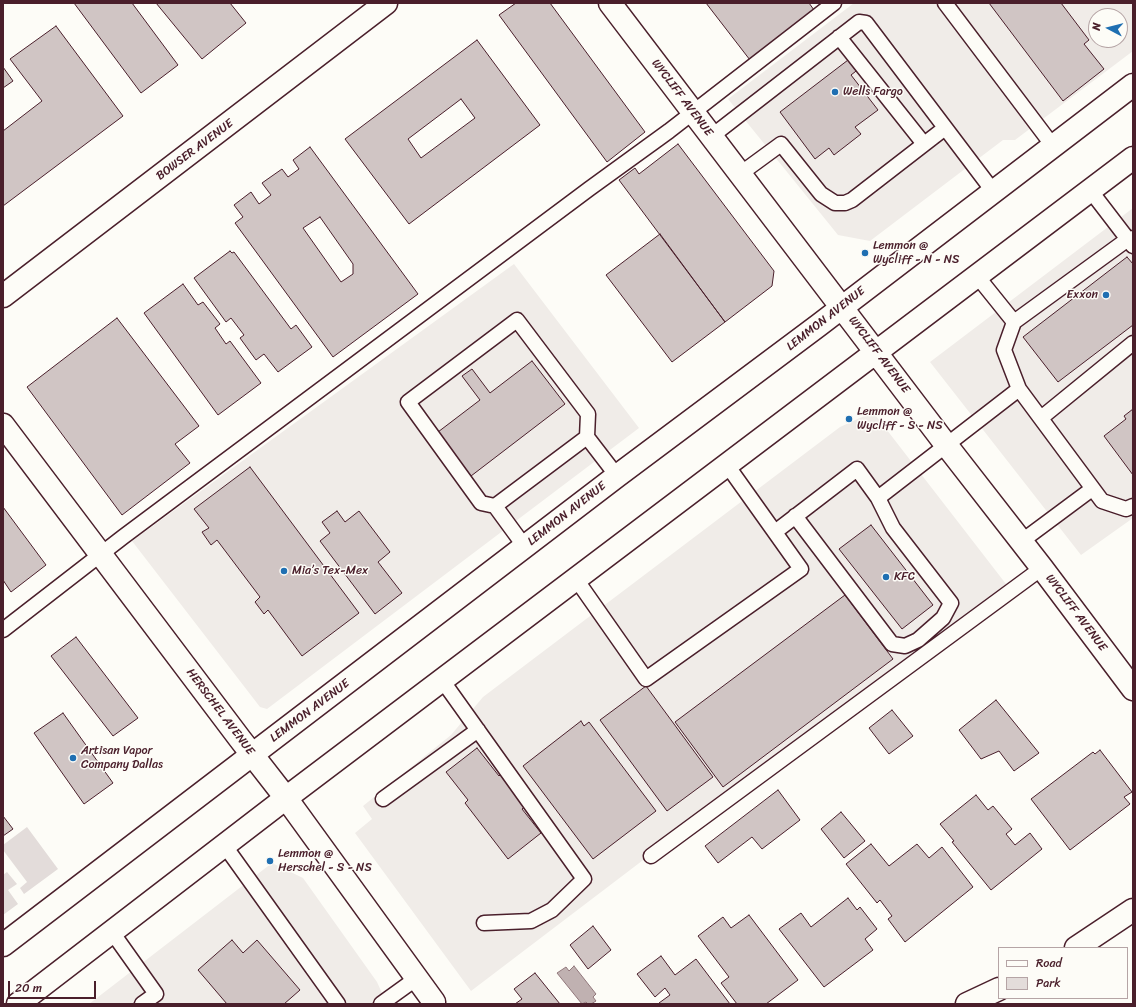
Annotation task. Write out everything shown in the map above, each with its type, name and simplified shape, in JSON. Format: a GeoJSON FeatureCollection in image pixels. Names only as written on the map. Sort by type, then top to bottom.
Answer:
{"type":"FeatureCollection","features":[{"type":"Feature","properties":{"kind":"main road","name":"BOWSER AVENUE"},"geometry":{"type":"LineString","coordinates":[[3,296],[386,3]]}},
{"type":"Feature","properties":{"kind":"main road","name":"WYCLIFF AVENUE"},"geometry":{"type":"LineString","coordinates":[[610,3],[947,446],[1022,541],[1133,689]]}},
{"type":"Feature","properties":{"kind":"main road","name":"LEMMON AVENUE"},"geometry":{"type":"LineString","coordinates":[[3,945],[617,476],[1133,85]]}},
{"type":"Feature","properties":{"kind":"main road"},"geometry":{"type":"LineString","coordinates":[[18,1004],[286,798],[1133,158]]}},
{"type":"Feature","properties":{"kind":"main road","name":"HERSCHEL AVENUE"},"geometry":{"type":"LineString","coordinates":[[3,426],[286,798],[434,1002]]}},
{"type":"Feature","properties":{"kind":"main road"},"geometry":{"type":"LineString","coordinates":[[1078,947],[1133,910]]}},
{"type":"Feature","properties":{"kind":"main road"},"geometry":{"type":"LineString","coordinates":[[967,1004],[998,989]]}},
{"type":"Feature","properties":{"kind":"lane"},"geometry":{"type":"LineString","coordinates":[[3,630],[100,554],[589,188],[669,131],[834,3]]}},
{"type":"Feature","properties":{"kind":"lane"},"geometry":{"type":"LineString","coordinates":[[944,3],[1053,146]]}},
{"type":"Feature","properties":{"kind":"lane"},"geometry":{"type":"LineString","coordinates":[[712,136],[859,22],[866,23],[993,191]]}},
{"type":"Feature","properties":{"kind":"lane"},"geometry":{"type":"LineString","coordinates":[[839,37],[924,144]]}},
{"type":"Feature","properties":{"kind":"lane"},"geometry":{"type":"LineString","coordinates":[[740,174],[781,144],[821,194],[835,202],[845,203],[852,200],[945,128]]}},
{"type":"Feature","properties":{"kind":"lane"},"geometry":{"type":"LineString","coordinates":[[1090,190],[1131,241],[1014,322],[1004,350],[1019,389],[1042,418],[1092,490],[1102,501],[1126,509],[1133,506]]}},
{"type":"Feature","properties":{"kind":"lane"},"geometry":{"type":"LineString","coordinates":[[977,276],[1014,322]]}},
{"type":"Feature","properties":{"kind":"lane"},"geometry":{"type":"LineString","coordinates":[[525,547],[495,506],[481,503],[408,402],[517,320],[588,414],[588,437],[617,476]]}},
{"type":"Feature","properties":{"kind":"lane"},"geometry":{"type":"LineString","coordinates":[[1042,418],[1133,343]]}},
{"type":"Feature","properties":{"kind":"lane"},"geometry":{"type":"LineString","coordinates":[[878,498],[1019,389]]}},
{"type":"Feature","properties":{"kind":"lane"},"geometry":{"type":"LineString","coordinates":[[495,506],[588,437]]}},
{"type":"Feature","properties":{"kind":"lane"},"geometry":{"type":"LineString","coordinates":[[576,580],[646,679],[801,569],[727,465]]}},
{"type":"Feature","properties":{"kind":"lane"},"geometry":{"type":"LineString","coordinates":[[775,532],[795,516],[857,469],[878,498],[893,528],[950,603],[943,618],[918,640],[905,646],[892,644],[795,516]]}},
{"type":"Feature","properties":{"kind":"lane"},"geometry":{"type":"LineString","coordinates":[[1022,541],[1092,490]]}},
{"type":"Feature","properties":{"kind":"lane"},"geometry":{"type":"LineString","coordinates":[[651,856],[1042,568]]}},
{"type":"Feature","properties":{"kind":"lane"},"geometry":{"type":"LineString","coordinates":[[442,680],[584,878],[552,910],[531,921],[484,923]]}},
{"type":"Feature","properties":{"kind":"lane"},"geometry":{"type":"LineString","coordinates":[[383,800],[478,730]]}},
{"type":"Feature","properties":{"kind":"lane"},"geometry":{"type":"LineString","coordinates":[[225,846],[338,1004]]}},
{"type":"Feature","properties":{"kind":"lane"},"geometry":{"type":"LineString","coordinates":[[112,932],[156,994],[142,1004]]}},
{"type":"Feature","properties":{"kind":"lane"},"geometry":{"type":"LineString","coordinates":[[380,1004],[417,978]]}},
{"type":"Feature","properties":{"kind":"shaded area"},"geometry":{"type":"Polygon","coordinates":[[[854,3],[1133,3],[1133,51],[1015,140],[1003,140],[870,241],[838,235],[728,99],[854,3]]]}},
{"type":"Feature","properties":{"kind":"shaded area"},"geometry":{"type":"Polygon","coordinates":[[[1133,208],[1133,518],[1081,555],[930,362],[1133,208]]]}},
{"type":"Feature","properties":{"kind":"shaded area"},"geometry":{"type":"Polygon","coordinates":[[[514,264],[639,428],[267,709],[260,707],[132,541],[514,264]]]}},
{"type":"Feature","properties":{"kind":"shaded area"},"geometry":{"type":"Polygon","coordinates":[[[873,412],[1006,584],[471,991],[355,833],[372,819],[363,806],[451,735],[483,697],[840,427],[873,412]]]}},
{"type":"Feature","properties":{"kind":"shaded area"},"geometry":{"type":"Polygon","coordinates":[[[272,863],[303,878],[377,982],[387,1004],[89,1004],[272,863]]]}},
{"type":"Feature","properties":{"kind":"shaded area"},"geometry":{"type":"Polygon","coordinates":[[[574,966],[596,994],[593,997],[596,1001],[591,1004],[586,1002],[582,1004],[557,973],[566,967],[569,971],[574,966]]]}},
{"type":"Feature","properties":{"kind":"green space"},"geometry":{"type":"Polygon","coordinates":[[[27,827],[58,869],[24,894],[20,888],[27,882],[3,850],[3,845],[27,827]]]}},
{"type":"Feature","properties":{"kind":"green space"},"geometry":{"type":"Polygon","coordinates":[[[7,872],[17,884],[8,890],[18,904],[3,915],[3,875],[7,872]]]}},
{"type":"Feature","properties":{"kind":"building"},"geometry":{"type":"Polygon","coordinates":[[[74,3],[132,3],[178,65],[141,93],[74,3]]]}},
{"type":"Feature","properties":{"kind":"building"},"geometry":{"type":"Polygon","coordinates":[[[156,3],[230,3],[246,23],[202,59],[156,3]]]}},
{"type":"Feature","properties":{"kind":"building"},"geometry":{"type":"Polygon","coordinates":[[[516,3],[550,3],[645,132],[607,162],[499,15],[516,3]]]}},
{"type":"Feature","properties":{"kind":"building"},"geometry":{"type":"Polygon","coordinates":[[[706,3],[809,3],[814,10],[750,60],[706,3]]]}},
{"type":"Feature","properties":{"kind":"building"},"geometry":{"type":"Polygon","coordinates":[[[989,3],[1061,3],[1088,39],[1088,41],[1084,44],[1104,69],[1063,101],[989,3]]]}},
{"type":"Feature","properties":{"kind":"building"},"geometry":{"type":"Polygon","coordinates":[[[56,26],[123,116],[3,206],[3,131],[42,101],[10,59],[56,26]]]}},
{"type":"Feature","properties":{"kind":"building"},"geometry":{"type":"Polygon","coordinates":[[[477,40],[540,125],[409,224],[345,139],[477,40]],[[461,99],[408,139],[421,158],[475,118],[461,99]]]}},
{"type":"Feature","properties":{"kind":"building","name":"Wells Fargo"},"geometry":{"type":"Polygon","coordinates":[[[852,57],[860,68],[851,75],[878,110],[855,127],[861,134],[834,155],[829,148],[815,159],[780,112],[852,57]]]}},
{"type":"Feature","properties":{"kind":"building"},"geometry":{"type":"Polygon","coordinates":[[[3,67],[13,81],[3,88],[3,67]]]}},
{"type":"Feature","properties":{"kind":"building"},"geometry":{"type":"Polygon","coordinates":[[[678,144],[774,271],[772,286],[725,322],[619,180],[635,168],[639,174],[678,144]]]}},
{"type":"Feature","properties":{"kind":"building"},"geometry":{"type":"Polygon","coordinates":[[[310,147],[418,294],[333,357],[235,223],[243,217],[234,205],[251,192],[259,204],[271,195],[262,183],[282,169],[288,177],[299,169],[293,160],[310,147]],[[320,217],[303,228],[341,282],[353,274],[353,264],[320,217]]]}},
{"type":"Feature","properties":{"kind":"building"},"geometry":{"type":"Polygon","coordinates":[[[660,234],[725,322],[672,362],[606,275],[660,234]]]}},
{"type":"Feature","properties":{"kind":"building"},"geometry":{"type":"Polygon","coordinates":[[[230,251],[232,253],[234,252],[291,329],[296,325],[312,347],[278,372],[264,354],[256,360],[240,338],[244,335],[231,318],[226,322],[194,278],[230,251]]]}},
{"type":"Feature","properties":{"kind":"building","name":"Exxon"},"geometry":{"type":"Polygon","coordinates":[[[1127,257],[1133,264],[1133,325],[1058,382],[1023,337],[1127,257]]]}},
{"type":"Feature","properties":{"kind":"building"},"geometry":{"type":"Polygon","coordinates":[[[183,284],[198,305],[203,302],[220,324],[215,328],[226,344],[230,341],[261,383],[218,415],[144,313],[183,284]]]}},
{"type":"Feature","properties":{"kind":"building"},"geometry":{"type":"Polygon","coordinates":[[[117,318],[199,426],[175,444],[190,463],[122,515],[27,387],[117,318]]]}},
{"type":"Feature","properties":{"kind":"building"},"geometry":{"type":"Polygon","coordinates":[[[532,361],[565,404],[471,476],[438,432],[480,400],[462,376],[472,369],[490,393],[532,361]]]}},
{"type":"Feature","properties":{"kind":"building"},"geometry":{"type":"Polygon","coordinates":[[[1133,409],[1133,475],[1104,436],[1126,419],[1124,416],[1133,409]]]}},
{"type":"Feature","properties":{"kind":"building","name":"Mia’s Tex-Mex"},"geometry":{"type":"Polygon","coordinates":[[[250,467],[359,613],[302,656],[268,610],[264,614],[255,602],[260,597],[217,540],[211,545],[202,532],[209,528],[194,509],[250,467]]]}},
{"type":"Feature","properties":{"kind":"building"},"geometry":{"type":"Polygon","coordinates":[[[3,507],[46,565],[11,592],[3,580],[3,507]]]}},
{"type":"Feature","properties":{"kind":"building"},"geometry":{"type":"Polygon","coordinates":[[[337,511],[345,522],[359,511],[390,552],[378,562],[402,593],[375,614],[320,541],[330,533],[322,522],[337,511]]]}},
{"type":"Feature","properties":{"kind":"building","name":"KFC"},"geometry":{"type":"Polygon","coordinates":[[[871,525],[933,605],[902,629],[839,549],[871,525]]]}},
{"type":"Feature","properties":{"kind":"building"},"geometry":{"type":"Polygon","coordinates":[[[845,595],[893,659],[723,787],[675,722],[845,595]]]}},
{"type":"Feature","properties":{"kind":"building"},"geometry":{"type":"Polygon","coordinates":[[[76,637],[138,718],[113,736],[51,656],[76,637]]]}},
{"type":"Feature","properties":{"kind":"building"},"geometry":{"type":"Polygon","coordinates":[[[646,686],[713,777],[667,811],[600,720],[646,686]]]}},
{"type":"Feature","properties":{"kind":"building"},"geometry":{"type":"Polygon","coordinates":[[[996,700],[1039,753],[1014,771],[999,751],[981,759],[959,730],[996,700]]]}},
{"type":"Feature","properties":{"kind":"building"},"geometry":{"type":"Polygon","coordinates":[[[892,710],[913,736],[889,754],[869,728],[892,710]]]}},
{"type":"Feature","properties":{"kind":"building","name":"Artisan Vapor Company Dallas"},"geometry":{"type":"Polygon","coordinates":[[[63,713],[113,783],[84,804],[34,733],[63,713]]]}},
{"type":"Feature","properties":{"kind":"building"},"geometry":{"type":"Polygon","coordinates":[[[581,721],[584,726],[589,722],[656,811],[593,859],[523,766],[581,721]]]}},
{"type":"Feature","properties":{"kind":"building"},"geometry":{"type":"Polygon","coordinates":[[[477,748],[499,776],[503,772],[528,804],[522,809],[541,833],[508,859],[465,803],[468,800],[446,772],[477,748]]]}},
{"type":"Feature","properties":{"kind":"building"},"geometry":{"type":"Polygon","coordinates":[[[1100,750],[1132,792],[1124,797],[1130,804],[1070,850],[1031,799],[1093,752],[1095,754],[1100,750]]]}},
{"type":"Feature","properties":{"kind":"building"},"geometry":{"type":"Polygon","coordinates":[[[778,790],[800,820],[762,849],[752,837],[718,863],[705,846],[778,790]]]}},
{"type":"Feature","properties":{"kind":"building"},"geometry":{"type":"Polygon","coordinates":[[[976,795],[988,810],[993,806],[1012,829],[1006,834],[1015,845],[1030,833],[1042,849],[991,890],[952,842],[954,841],[940,824],[976,795]]]}},
{"type":"Feature","properties":{"kind":"building"},"geometry":{"type":"Polygon","coordinates":[[[841,812],[865,841],[844,858],[821,829],[841,812]]]}},
{"type":"Feature","properties":{"kind":"building"},"geometry":{"type":"Polygon","coordinates":[[[3,816],[13,829],[3,836],[3,816]]]}},
{"type":"Feature","properties":{"kind":"building"},"geometry":{"type":"Polygon","coordinates":[[[871,844],[889,866],[917,844],[929,858],[942,847],[973,887],[905,942],[888,919],[892,916],[880,900],[877,903],[846,864],[871,844]]]}},
{"type":"Feature","properties":{"kind":"building"},"geometry":{"type":"Polygon","coordinates":[[[848,898],[857,910],[860,907],[877,929],[865,939],[873,950],[824,987],[779,929],[801,913],[811,927],[848,898]]]}},
{"type":"Feature","properties":{"kind":"building"},"geometry":{"type":"Polygon","coordinates":[[[749,915],[798,980],[766,1004],[737,1004],[721,983],[729,977],[698,936],[723,917],[731,928],[749,915]]]}},
{"type":"Feature","properties":{"kind":"building"},"geometry":{"type":"Polygon","coordinates":[[[593,926],[611,950],[588,969],[570,945],[593,926]]]}},
{"type":"Feature","properties":{"kind":"building"},"geometry":{"type":"Polygon","coordinates":[[[232,940],[243,953],[257,940],[300,990],[284,1004],[227,1004],[198,970],[232,940]]]}},
{"type":"Feature","properties":{"kind":"building"},"geometry":{"type":"Polygon","coordinates":[[[661,956],[675,975],[696,959],[730,1004],[660,1004],[659,1003],[670,995],[665,988],[655,997],[637,974],[661,956]]]}},
{"type":"Feature","properties":{"kind":"building"},"geometry":{"type":"Polygon","coordinates":[[[535,973],[560,1004],[515,1004],[522,999],[514,989],[535,973]]]}},
{"type":"Feature","properties":{"kind":"place","name":"Wells Fargo"},"geometry":{"type":"Point","coordinates":[835,92]}},
{"type":"Feature","properties":{"kind":"place","name":"Lemmon @ Wycliff - N - NS"},"geometry":{"type":"Point","coordinates":[865,253]}},
{"type":"Feature","properties":{"kind":"place","name":"Exxon"},"geometry":{"type":"Point","coordinates":[1106,295]}},
{"type":"Feature","properties":{"kind":"place","name":"Lemmon @ Wycliff - S - NS"},"geometry":{"type":"Point","coordinates":[849,419]}},
{"type":"Feature","properties":{"kind":"place","name":"Mia’s Tex-Mex"},"geometry":{"type":"Point","coordinates":[284,571]}},
{"type":"Feature","properties":{"kind":"place","name":"KFC"},"geometry":{"type":"Point","coordinates":[886,577]}},
{"type":"Feature","properties":{"kind":"place","name":"Artisan Vapor Company Dallas"},"geometry":{"type":"Point","coordinates":[73,758]}},
{"type":"Feature","properties":{"kind":"place","name":"Lemmon @ Herschel - S - NS"},"geometry":{"type":"Point","coordinates":[270,861]}}]}
